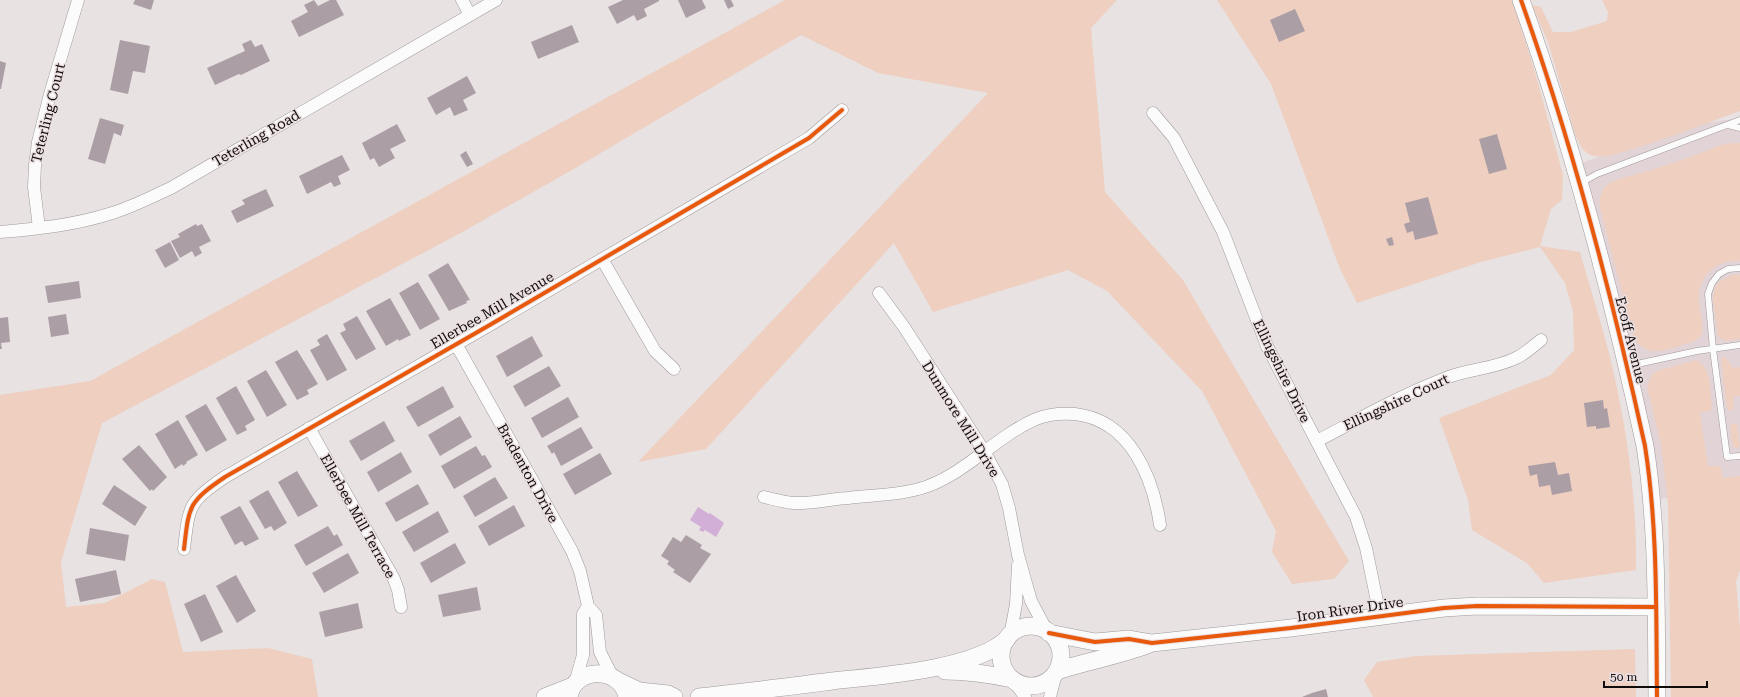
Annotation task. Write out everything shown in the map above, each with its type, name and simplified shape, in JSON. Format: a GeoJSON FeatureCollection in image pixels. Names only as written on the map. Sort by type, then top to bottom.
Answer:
{"type":"FeatureCollection","features":[{"type":"Feature","properties":{"kind":"street","name":"Teterling Court"},"geometry":{"type":"LineString","coordinates":[[39,228],[34,187],[34,165],[50,94],[78,0]]}},
{"type":"Feature","properties":{"kind":"street"},"geometry":{"type":"LineString","coordinates":[[462,0],[470,15]]}},
{"type":"Feature","properties":{"kind":"street","name":"Teterling Road"},"geometry":{"type":"LineString","coordinates":[[0,232],[76,223],[110,214],[159,194],[496,0]]}},
{"type":"Feature","properties":{"kind":"street","name":"Ecoff Avenue"},"geometry":{"type":"LineString","coordinates":[[1521,0],[1559,110],[1645,446],[1650,477],[1655,534],[1657,697]]}},
{"type":"Feature","properties":{"kind":"street","name":"Ellerbee Mill Avenue"},"geometry":{"type":"LineString","coordinates":[[184,549],[188,515],[194,502],[204,492],[225,477],[809,138],[842,110]]}},
{"type":"Feature","properties":{"kind":"street","name":"Ellingshire Drive"},"geometry":{"type":"LineString","coordinates":[[1153,113],[1174,138],[1223,232],[1267,346],[1351,507],[1362,533],[1366,548],[1380,616]]}},
{"type":"Feature","properties":{"kind":"street"},"geometry":{"type":"LineString","coordinates":[[602,259],[655,350],[674,368]]}},
{"type":"Feature","properties":{"kind":"street","name":"Dunmore Mill Drive"},"geometry":{"type":"LineString","coordinates":[[879,293],[904,327],[984,451],[1002,484],[1009,508],[1018,555],[1034,608],[1048,632]]}},
{"type":"Feature","properties":{"kind":"street","name":"Ellingshire Court"},"geometry":{"type":"LineString","coordinates":[[1317,441],[1388,404],[1440,380],[1517,358],[1541,340]]}},
{"type":"Feature","properties":{"kind":"street","name":"Bradenton Drive"},"geometry":{"type":"LineString","coordinates":[[456,344],[572,551],[580,571],[588,606],[596,615],[600,652],[615,679]]}},
{"type":"Feature","properties":{"kind":"street"},"geometry":{"type":"LineString","coordinates":[[764,497],[799,503],[914,490],[935,483],[951,474],[1029,422],[1046,416],[1067,414],[1082,415],[1097,420],[1121,434],[1136,456],[1154,494],[1160,525]]}},
{"type":"Feature","properties":{"kind":"street","name":"Ellerbee Mill Terrace"},"geometry":{"type":"LineString","coordinates":[[309,428],[394,579],[398,590],[401,607]]}},
{"type":"Feature","properties":{"kind":"street","name":"Dunmore Mill Drive"},"geometry":{"type":"LineString","coordinates":[[1008,638],[1016,604],[1018,555]]}},
{"type":"Feature","properties":{"kind":"street","name":"Bradenton Drive"},"geometry":{"type":"LineString","coordinates":[[572,689],[583,655],[583,614],[588,606]]}},
{"type":"Feature","properties":{"kind":"street","name":"Iron River Drive"},"geometry":{"type":"LineString","coordinates":[[1048,632],[1095,642],[1130,640],[1152,643],[1291,628],[1444,608],[1477,606],[1656,607]]}},
{"type":"Feature","properties":{"kind":"street"},"geometry":{"type":"LineString","coordinates":[[917,671],[982,655],[999,647],[1016,631],[1027,627],[1039,628],[1048,632],[1055,639],[1061,654],[1050,697]]}},
{"type":"Feature","properties":{"kind":"street"},"geometry":{"type":"LineString","coordinates":[[1008,638],[1003,647],[1002,659],[1005,671],[1025,697]]}},
{"type":"Feature","properties":{"kind":"street","name":"Iron River Drive"},"geometry":{"type":"LineString","coordinates":[[1057,672],[1080,663],[1131,652],[1152,643]]}},
{"type":"Feature","properties":{"kind":"street"},"geometry":{"type":"LineString","coordinates":[[699,697],[917,671],[965,671],[991,674],[1013,680],[1026,686],[1034,686],[1043,684],[1050,680],[1057,672]]}},
{"type":"Feature","properties":{"kind":"street"},"geometry":{"type":"LineString","coordinates":[[545,697],[572,689],[581,678],[596,673],[615,679],[640,691],[668,694],[674,697]]}},
{"type":"Feature","properties":{"kind":"street"},"geometry":{"type":"LineString","coordinates":[[615,679],[623,687],[627,697]]}},
{"type":"Feature","properties":{"kind":"lane"},"geometry":{"type":"LineString","coordinates":[[1579,184],[1597,174],[1740,120]]}},
{"type":"Feature","properties":{"kind":"lane"},"geometry":{"type":"LineString","coordinates":[[1728,125],[1740,128]]}},
{"type":"Feature","properties":{"kind":"lane"},"geometry":{"type":"LineString","coordinates":[[1740,268],[1728,269],[1719,274],[1712,283],[1708,294],[1713,349],[1727,458],[1740,456]]}},
{"type":"Feature","properties":{"kind":"lane"},"geometry":{"type":"LineString","coordinates":[[1626,367],[1697,351],[1740,345]]}},
{"type":"Feature","properties":{"kind":"shaded area"},"geometry":{"type":"Polygon","coordinates":[[[785,0],[1117,0],[1091,28],[1105,192],[1183,280],[1349,561],[1334,579],[1292,584],[1272,552],[1276,531],[1202,391],[1107,291],[1068,270],[933,312],[894,243],[706,449],[638,462],[988,93],[878,73],[801,35],[572,170],[457,235],[102,423],[61,562],[66,607],[105,603],[152,579],[165,582],[183,652],[268,648],[312,659],[318,697],[0,697],[0,395],[90,381],[785,0]]]}},
{"type":"Feature","properties":{"kind":"shaded area"},"geometry":{"type":"Polygon","coordinates":[[[1217,0],[1512,0],[1535,72],[1563,175],[1562,200],[1551,209],[1540,246],[1580,252],[1602,325],[1618,394],[1627,444],[1635,519],[1636,570],[1544,583],[1527,563],[1472,530],[1468,500],[1439,418],[1551,375],[1574,350],[1573,312],[1565,283],[1540,247],[1481,262],[1357,303],[1340,269],[1271,84],[1217,0]]]}},
{"type":"Feature","properties":{"kind":"shaded area"},"geometry":{"type":"Polygon","coordinates":[[[1602,0],[1740,0],[1740,111],[1614,155],[1599,157],[1590,155],[1584,151],[1575,134],[1548,42],[1532,5],[1541,7],[1553,32],[1571,32],[1607,21],[1608,12],[1602,0]]]}},
{"type":"Feature","properties":{"kind":"shaded area"},"geometry":{"type":"Polygon","coordinates":[[[1740,118],[1740,490],[1657,499],[1575,165],[1704,123],[1740,118]]]}},
{"type":"Feature","properties":{"kind":"shaded area"},"geometry":{"type":"Polygon","coordinates":[[[1740,143],[1740,261],[1732,261],[1716,266],[1705,277],[1701,284],[1699,292],[1699,305],[1702,320],[1702,333],[1700,337],[1695,341],[1662,351],[1647,349],[1640,345],[1634,338],[1600,208],[1601,193],[1611,182],[1649,171],[1721,145],[1740,143]]]}},
{"type":"Feature","properties":{"kind":"shaded area"},"geometry":{"type":"Polygon","coordinates":[[[1732,275],[1740,275],[1740,339],[1724,341],[1718,336],[1713,298],[1715,288],[1719,282],[1732,275]]]}},
{"type":"Feature","properties":{"kind":"shaded area"},"geometry":{"type":"Polygon","coordinates":[[[1722,357],[1726,358],[1733,368],[1740,367],[1740,396],[1733,397],[1733,410],[1729,410],[1727,408],[1722,357]]]}},
{"type":"Feature","properties":{"kind":"shaded area"},"geometry":{"type":"Polygon","coordinates":[[[1696,360],[1701,363],[1708,374],[1710,388],[1712,408],[1710,411],[1700,413],[1708,466],[1720,466],[1723,478],[1740,476],[1740,570],[1736,582],[1740,629],[1740,697],[1671,697],[1668,504],[1661,445],[1647,386],[1652,375],[1657,371],[1696,360]]]}},
{"type":"Feature","properties":{"kind":"shaded area"},"geometry":{"type":"Polygon","coordinates":[[[1733,423],[1737,424],[1740,446],[1737,448],[1733,446],[1730,427],[1733,423]]]}},
{"type":"Feature","properties":{"kind":"shaded area"},"geometry":{"type":"Polygon","coordinates":[[[698,507],[724,523],[716,537],[705,530],[703,532],[699,530],[701,527],[690,520],[698,507]]]}},
{"type":"Feature","properties":{"kind":"shaded area"},"geometry":{"type":"Polygon","coordinates":[[[1635,649],[1636,697],[1373,697],[1364,680],[1377,662],[1416,656],[1635,649]]]}},
{"type":"Feature","properties":{"kind":"building"},"geometry":{"type":"Polygon","coordinates":[[[135,0],[154,0],[151,10],[133,4],[135,0]]]}},
{"type":"Feature","properties":{"kind":"building"},"geometry":{"type":"Polygon","coordinates":[[[314,0],[318,6],[330,0],[336,0],[344,15],[299,37],[291,21],[308,12],[304,5],[314,0]]]}},
{"type":"Feature","properties":{"kind":"building"},"geometry":{"type":"Polygon","coordinates":[[[623,0],[659,1],[644,9],[647,16],[637,21],[634,15],[617,24],[608,7],[623,0]]]}},
{"type":"Feature","properties":{"kind":"building"},"geometry":{"type":"Polygon","coordinates":[[[678,0],[702,0],[706,8],[686,18],[678,0]]]}},
{"type":"Feature","properties":{"kind":"building"},"geometry":{"type":"Polygon","coordinates":[[[724,0],[731,0],[734,6],[728,9],[724,0]]]}},
{"type":"Feature","properties":{"kind":"building"},"geometry":{"type":"Polygon","coordinates":[[[1295,9],[1305,31],[1279,42],[1270,20],[1295,9]]]}},
{"type":"Feature","properties":{"kind":"building"},"geometry":{"type":"Polygon","coordinates":[[[572,25],[579,42],[538,59],[531,42],[572,25]]]}},
{"type":"Feature","properties":{"kind":"building"},"geometry":{"type":"Polygon","coordinates":[[[120,40],[150,46],[145,73],[133,71],[128,94],[110,90],[120,40]]]}},
{"type":"Feature","properties":{"kind":"building"},"geometry":{"type":"Polygon","coordinates":[[[251,40],[255,47],[262,44],[270,61],[241,75],[239,74],[215,85],[207,68],[245,51],[242,44],[251,40]]]}},
{"type":"Feature","properties":{"kind":"building"},"geometry":{"type":"Polygon","coordinates":[[[0,61],[6,63],[1,89],[0,89],[0,61]]]}},
{"type":"Feature","properties":{"kind":"building"},"geometry":{"type":"Polygon","coordinates":[[[467,76],[476,93],[463,100],[468,110],[454,116],[450,107],[436,115],[427,98],[467,76]]]}},
{"type":"Feature","properties":{"kind":"building"},"geometry":{"type":"Polygon","coordinates":[[[100,118],[124,125],[121,136],[114,133],[105,164],[88,159],[100,118]]]}},
{"type":"Feature","properties":{"kind":"building"},"geometry":{"type":"Polygon","coordinates":[[[397,124],[406,141],[390,149],[395,158],[379,167],[374,158],[370,160],[362,143],[397,124]]]}},
{"type":"Feature","properties":{"kind":"building"},"geometry":{"type":"Polygon","coordinates":[[[1497,134],[1507,169],[1489,174],[1479,139],[1497,134]]]}},
{"type":"Feature","properties":{"kind":"building"},"geometry":{"type":"Polygon","coordinates":[[[466,151],[473,164],[467,167],[460,155],[466,151]]]}},
{"type":"Feature","properties":{"kind":"building"},"geometry":{"type":"Polygon","coordinates":[[[342,155],[350,170],[338,176],[341,184],[334,187],[331,182],[307,194],[299,176],[342,155]]]}},
{"type":"Feature","properties":{"kind":"building"},"geometry":{"type":"Polygon","coordinates":[[[266,189],[274,206],[237,223],[231,211],[245,204],[242,200],[266,189]]]}},
{"type":"Feature","properties":{"kind":"building"},"geometry":{"type":"Polygon","coordinates":[[[1428,197],[1438,234],[1415,240],[1413,231],[1407,233],[1404,224],[1410,222],[1405,203],[1428,197]]]}},
{"type":"Feature","properties":{"kind":"building"},"geometry":{"type":"Polygon","coordinates":[[[196,224],[197,226],[202,224],[211,241],[199,247],[202,253],[195,257],[192,251],[180,258],[171,241],[180,237],[178,234],[196,224]]]}},
{"type":"Feature","properties":{"kind":"building"},"geometry":{"type":"Polygon","coordinates":[[[1392,237],[1394,245],[1389,246],[1386,239],[1392,237]]]}},
{"type":"Feature","properties":{"kind":"building"},"geometry":{"type":"Polygon","coordinates":[[[170,242],[179,260],[165,268],[155,250],[170,242]]]}},
{"type":"Feature","properties":{"kind":"building"},"geometry":{"type":"Polygon","coordinates":[[[448,263],[470,300],[466,301],[467,303],[449,311],[428,275],[448,263]]]}},
{"type":"Feature","properties":{"kind":"building"},"geometry":{"type":"Polygon","coordinates":[[[79,281],[81,298],[48,303],[45,286],[79,281]]]}},
{"type":"Feature","properties":{"kind":"building"},"geometry":{"type":"Polygon","coordinates":[[[418,282],[440,319],[420,330],[399,293],[418,282]]]}},
{"type":"Feature","properties":{"kind":"building"},"geometry":{"type":"Polygon","coordinates":[[[390,298],[411,335],[399,341],[398,339],[386,346],[366,311],[390,298]]]}},
{"type":"Feature","properties":{"kind":"building"},"geometry":{"type":"Polygon","coordinates":[[[66,314],[69,334],[51,337],[48,317],[66,314]]]}},
{"type":"Feature","properties":{"kind":"building"},"geometry":{"type":"Polygon","coordinates":[[[357,316],[376,349],[356,360],[340,333],[346,330],[343,324],[357,316]]]}},
{"type":"Feature","properties":{"kind":"building"},"geometry":{"type":"Polygon","coordinates":[[[8,317],[10,342],[1,343],[2,349],[0,349],[0,318],[8,317]]]}},
{"type":"Feature","properties":{"kind":"building"},"geometry":{"type":"Polygon","coordinates":[[[327,334],[347,370],[327,381],[310,350],[320,345],[317,340],[327,334]]]}},
{"type":"Feature","properties":{"kind":"building"},"geometry":{"type":"Polygon","coordinates":[[[532,336],[543,356],[507,377],[496,356],[532,336]]]}},
{"type":"Feature","properties":{"kind":"building"},"geometry":{"type":"Polygon","coordinates":[[[297,350],[318,384],[307,390],[309,394],[297,400],[275,362],[297,350]]]}},
{"type":"Feature","properties":{"kind":"building"},"geometry":{"type":"Polygon","coordinates":[[[549,366],[561,386],[525,407],[513,386],[549,366]]]}},
{"type":"Feature","properties":{"kind":"building"},"geometry":{"type":"Polygon","coordinates":[[[266,370],[287,405],[267,417],[247,381],[266,370]]]}},
{"type":"Feature","properties":{"kind":"building"},"geometry":{"type":"Polygon","coordinates":[[[236,386],[255,420],[245,426],[247,430],[237,435],[216,398],[236,386]]]}},
{"type":"Feature","properties":{"kind":"building"},"geometry":{"type":"Polygon","coordinates":[[[443,386],[454,407],[418,427],[406,407],[443,386]]]}},
{"type":"Feature","properties":{"kind":"building"},"geometry":{"type":"Polygon","coordinates":[[[568,397],[579,417],[542,438],[531,418],[568,397]]]}},
{"type":"Feature","properties":{"kind":"building"},"geometry":{"type":"Polygon","coordinates":[[[1603,400],[1604,409],[1607,408],[1610,427],[1596,429],[1596,426],[1587,427],[1584,403],[1603,400]]]}},
{"type":"Feature","properties":{"kind":"building"},"geometry":{"type":"Polygon","coordinates":[[[206,404],[227,440],[206,452],[185,416],[206,404]]]}},
{"type":"Feature","properties":{"kind":"building"},"geometry":{"type":"Polygon","coordinates":[[[460,416],[472,437],[440,456],[428,435],[460,416]]]}},
{"type":"Feature","properties":{"kind":"building"},"geometry":{"type":"Polygon","coordinates":[[[178,420],[198,455],[186,462],[187,463],[183,466],[182,464],[175,469],[155,434],[178,420]]]}},
{"type":"Feature","properties":{"kind":"building"},"geometry":{"type":"Polygon","coordinates":[[[384,421],[395,441],[361,461],[349,441],[384,421]]]}},
{"type":"Feature","properties":{"kind":"building"},"geometry":{"type":"Polygon","coordinates":[[[581,427],[593,448],[561,466],[554,452],[552,454],[547,446],[581,427]]]}},
{"type":"Feature","properties":{"kind":"building"},"geometry":{"type":"Polygon","coordinates":[[[139,445],[167,477],[153,491],[152,489],[150,491],[122,459],[139,445]]]}},
{"type":"Feature","properties":{"kind":"building"},"geometry":{"type":"Polygon","coordinates":[[[476,446],[482,456],[485,455],[492,467],[454,489],[441,466],[476,446]]]}},
{"type":"Feature","properties":{"kind":"building"},"geometry":{"type":"Polygon","coordinates":[[[401,452],[412,472],[378,492],[367,472],[401,452]]]}},
{"type":"Feature","properties":{"kind":"building"},"geometry":{"type":"Polygon","coordinates":[[[600,453],[612,474],[575,495],[563,474],[600,453]]]}},
{"type":"Feature","properties":{"kind":"building"},"geometry":{"type":"Polygon","coordinates":[[[1555,462],[1558,475],[1569,473],[1572,491],[1552,495],[1550,485],[1539,487],[1537,474],[1530,476],[1528,466],[1555,462]]]}},
{"type":"Feature","properties":{"kind":"building"},"geometry":{"type":"Polygon","coordinates":[[[297,471],[318,506],[298,517],[278,482],[297,471]]]}},
{"type":"Feature","properties":{"kind":"building"},"geometry":{"type":"Polygon","coordinates":[[[495,477],[508,498],[475,517],[463,496],[495,477]]]}},
{"type":"Feature","properties":{"kind":"building"},"geometry":{"type":"Polygon","coordinates":[[[418,484],[429,504],[396,522],[385,503],[418,484]]]}},
{"type":"Feature","properties":{"kind":"building"},"geometry":{"type":"Polygon","coordinates":[[[114,485],[147,507],[135,526],[102,504],[114,485]]]}},
{"type":"Feature","properties":{"kind":"building"},"geometry":{"type":"Polygon","coordinates":[[[268,490],[287,523],[274,531],[271,526],[265,529],[249,501],[268,490]]]}},
{"type":"Feature","properties":{"kind":"building"},"geometry":{"type":"Polygon","coordinates":[[[514,505],[525,526],[489,546],[478,526],[514,505]]]}},
{"type":"Feature","properties":{"kind":"building"},"geometry":{"type":"Polygon","coordinates":[[[240,506],[259,539],[245,546],[242,541],[235,545],[220,517],[240,506]]]}},
{"type":"Feature","properties":{"kind":"building"},"geometry":{"type":"Polygon","coordinates":[[[438,511],[449,532],[414,552],[402,532],[438,511]]]}},
{"type":"Feature","properties":{"kind":"building"},"geometry":{"type":"Polygon","coordinates":[[[328,526],[334,536],[337,534],[343,545],[306,566],[294,545],[328,526]]]}},
{"type":"Feature","properties":{"kind":"building"},"geometry":{"type":"Polygon","coordinates":[[[90,528],[129,535],[125,561],[86,554],[90,528]]]}},
{"type":"Feature","properties":{"kind":"building"},"geometry":{"type":"Polygon","coordinates":[[[686,535],[702,545],[700,548],[711,554],[690,583],[673,572],[675,570],[667,564],[669,561],[661,556],[673,537],[681,542],[686,535]]]}},
{"type":"Feature","properties":{"kind":"building"},"geometry":{"type":"Polygon","coordinates":[[[455,543],[466,563],[431,583],[420,563],[455,543]]]}},
{"type":"Feature","properties":{"kind":"building"},"geometry":{"type":"Polygon","coordinates":[[[348,553],[359,573],[324,593],[312,573],[348,553]]]}},
{"type":"Feature","properties":{"kind":"building"},"geometry":{"type":"Polygon","coordinates":[[[116,570],[121,594],[80,602],[75,579],[116,570]]]}},
{"type":"Feature","properties":{"kind":"building"},"geometry":{"type":"Polygon","coordinates":[[[236,575],[256,611],[237,623],[216,586],[236,575]]]}},
{"type":"Feature","properties":{"kind":"building"},"geometry":{"type":"Polygon","coordinates":[[[477,587],[481,610],[443,617],[438,595],[477,587]]]}},
{"type":"Feature","properties":{"kind":"building"},"geometry":{"type":"Polygon","coordinates":[[[205,594],[223,632],[201,642],[184,604],[205,594]]]}},
{"type":"Feature","properties":{"kind":"building"},"geometry":{"type":"Polygon","coordinates":[[[358,603],[363,628],[325,637],[319,612],[358,603]]]}},
{"type":"Feature","properties":{"kind":"building"},"geometry":{"type":"Polygon","coordinates":[[[1326,689],[1328,697],[1302,697],[1312,693],[1326,689]]]}},
{"type":"Feature","properties":{"kind":"cycle path"},"geometry":{"type":"LineString","coordinates":[[1521,0],[1558,110],[1590,221],[1619,333],[1645,446],[1654,540],[1657,697]]}},
{"type":"Feature","properties":{"kind":"cycle path"},"geometry":{"type":"LineString","coordinates":[[184,549],[187,523],[192,506],[197,499],[225,477],[488,326],[809,138],[842,110]]}},
{"type":"Feature","properties":{"kind":"cycle path"},"geometry":{"type":"LineString","coordinates":[[1049,633],[1095,642],[1129,639],[1152,643],[1291,628],[1444,608],[1477,606],[1656,607]]}}]}
